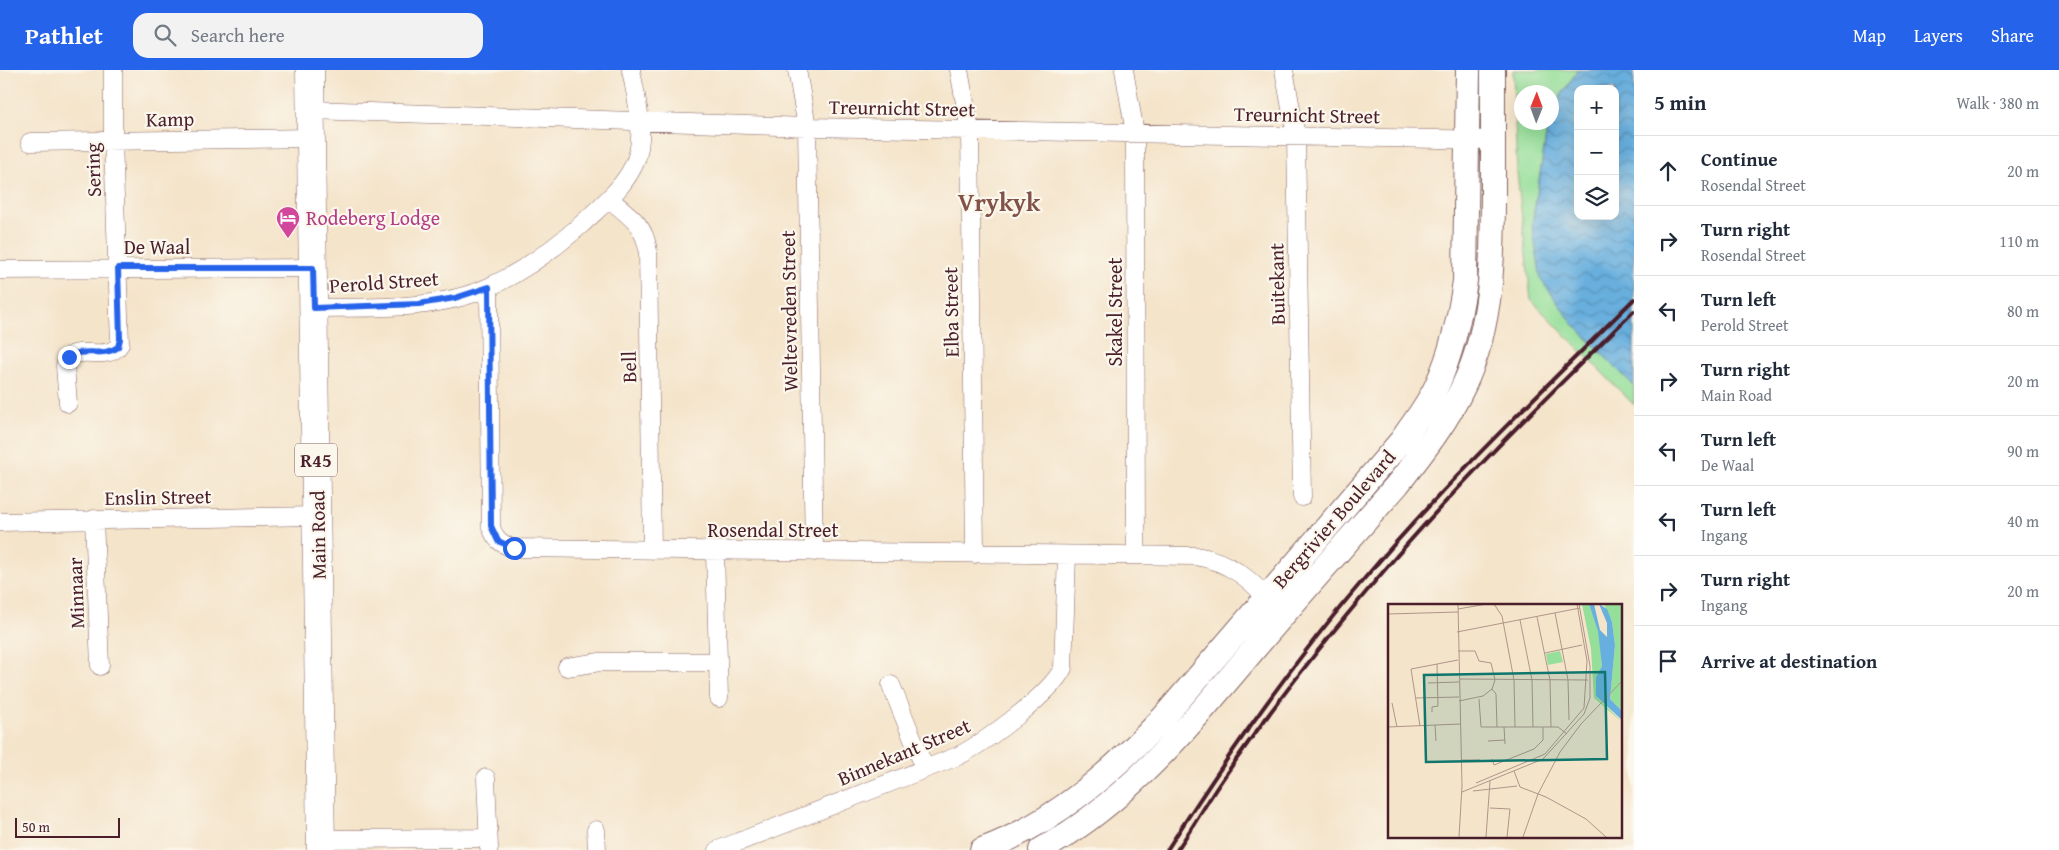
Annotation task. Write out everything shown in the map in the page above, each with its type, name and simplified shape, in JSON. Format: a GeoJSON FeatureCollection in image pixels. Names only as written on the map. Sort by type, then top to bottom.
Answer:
{"type":"FeatureCollection","features":[{"type":"Feature","properties":{"kind":"main road","name":"Main Road"},"geometry":{"type":"LineString","coordinates":[[310,70],[321,844]]}},
{"type":"Feature","properties":{"kind":"street","name":"Sering"},"geometry":{"type":"LineString","coordinates":[[68,403],[66,366],[69,357],[78,353],[109,352],[120,344],[113,140],[113,70]]}},
{"type":"Feature","properties":{"kind":"street","name":"Perold Street"},"geometry":{"type":"LineString","coordinates":[[314,308],[419,304],[455,298],[489,287],[555,248],[609,199],[636,159],[640,121],[631,70]]}},
{"type":"Feature","properties":{"kind":"street","name":"Weltevreden Street"},"geometry":{"type":"LineString","coordinates":[[797,70],[807,127],[814,552]]}},
{"type":"Feature","properties":{"kind":"street","name":"Elba Street"},"geometry":{"type":"LineString","coordinates":[[959,70],[970,130],[975,554]]}},
{"type":"Feature","properties":{"kind":"street","name":"Skakel Street"},"geometry":{"type":"LineString","coordinates":[[1124,70],[1136,133],[1136,554]]}},
{"type":"Feature","properties":{"kind":"street","name":"Buitekant"},"geometry":{"type":"LineString","coordinates":[[1284,70],[1296,136],[1302,498]]}},
{"type":"Feature","properties":{"kind":"street","name":"Bergrivier Boulevard"},"geometry":{"type":"LineString","coordinates":[[982,850],[1039,823],[1093,786],[1164,718],[1402,440],[1422,412],[1437,386],[1461,310],[1465,281],[1468,70]]}},
{"type":"Feature","properties":{"kind":"street","name":"Bergrivier Boulevard"},"geometry":{"type":"LineString","coordinates":[[1041,850],[1109,803],[1161,757],[1397,485],[1432,441],[1465,383],[1480,340],[1488,304],[1494,256],[1493,70]]}},
{"type":"Feature","properties":{"kind":"street","name":"Treurnicht Street"},"geometry":{"type":"LineString","coordinates":[[311,110],[807,127],[1493,140]]}},
{"type":"Feature","properties":{"kind":"street","name":"Kamp"},"geometry":{"type":"LineString","coordinates":[[30,142],[311,138]]}},
{"type":"Feature","properties":{"kind":"street","name":"Bell"},"geometry":{"type":"LineString","coordinates":[[609,199],[631,216],[644,231],[648,251],[652,550]]}},
{"type":"Feature","properties":{"kind":"street","name":"De Waal"},"geometry":{"type":"LineString","coordinates":[[0,270],[313,268]]}},
{"type":"Feature","properties":{"kind":"street","name":"Rosendal Street"},"geometry":{"type":"LineString","coordinates":[[489,287],[491,526],[493,534],[504,545],[514,548],[715,552],[1136,554],[1196,556],[1220,561],[1235,570],[1267,598],[1280,619]]}},
{"type":"Feature","properties":{"kind":"street","name":"Enslin Street"},"geometry":{"type":"LineString","coordinates":[[0,522],[317,516]]}},
{"type":"Feature","properties":{"kind":"street","name":"Minnaar"},"geometry":{"type":"LineString","coordinates":[[94,519],[100,666]]}},
{"type":"Feature","properties":{"kind":"street"},"geometry":{"type":"LineString","coordinates":[[715,552],[719,698]]}},
{"type":"Feature","properties":{"kind":"street","name":"Binnekant Street"},"geometry":{"type":"LineString","coordinates":[[718,850],[958,756],[988,739],[1057,679],[1063,668],[1067,555]]}},
{"type":"Feature","properties":{"kind":"street"},"geometry":{"type":"LineString","coordinates":[[567,667],[600,662],[718,662]]}},
{"type":"Feature","properties":{"kind":"street"},"geometry":{"type":"LineString","coordinates":[[891,685],[925,769]]}},
{"type":"Feature","properties":{"kind":"street"},"geometry":{"type":"LineString","coordinates":[[321,844],[489,844],[486,778]]}},
{"type":"Feature","properties":{"kind":"street"},"geometry":{"type":"LineString","coordinates":[[596,830],[597,850]]}},
{"type":"Feature","properties":{"kind":"green space"},"geometry":{"type":"Polygon","coordinates":[[[1513,70],[1578,70],[1559,98],[1559,85],[1514,85],[1514,96],[1513,70]]]}},
{"type":"Feature","properties":{"kind":"green space"},"geometry":{"type":"Polygon","coordinates":[[[1515,130],[1547,130],[1532,224],[1574,325],[1634,386],[1634,405],[1531,300],[1517,173],[1515,130]]]}},
{"type":"Feature","properties":{"kind":"water"},"geometry":{"type":"Polygon","coordinates":[[[1578,70],[1634,70],[1634,386],[1574,325],[1541,280],[1532,225],[1547,130],[1559,130],[1559,98],[1578,70]]]}},
{"type":"Feature","properties":{"kind":"railway"},"geometry":{"type":"LineString","coordinates":[[1167,850],[1285,677],[1364,579],[1462,471],[1634,299]]}},
{"type":"Feature","properties":{"kind":"railway"},"geometry":{"type":"LineString","coordinates":[[1177,850],[1216,789],[1273,708],[1377,579],[1470,475],[1634,311]]}},
{"type":"Feature","properties":{"kind":"place","name":"Rodeberg Lodge"},"geometry":{"type":"Point","coordinates":[288,239]}},
{"type":"Feature","properties":{"kind":"district","name":"Vrykyk"},"geometry":{"type":"Point","coordinates":[999,202]}},
{"type":"Feature","properties":{"kind":"route"},"geometry":{"type":"LineString","coordinates":[[69,357],[72,354],[78,353],[109,352],[120,344],[118,268],[313,268],[314,308],[419,304],[455,298],[489,287],[491,526],[493,534],[498,541],[514,548]]}}]}
